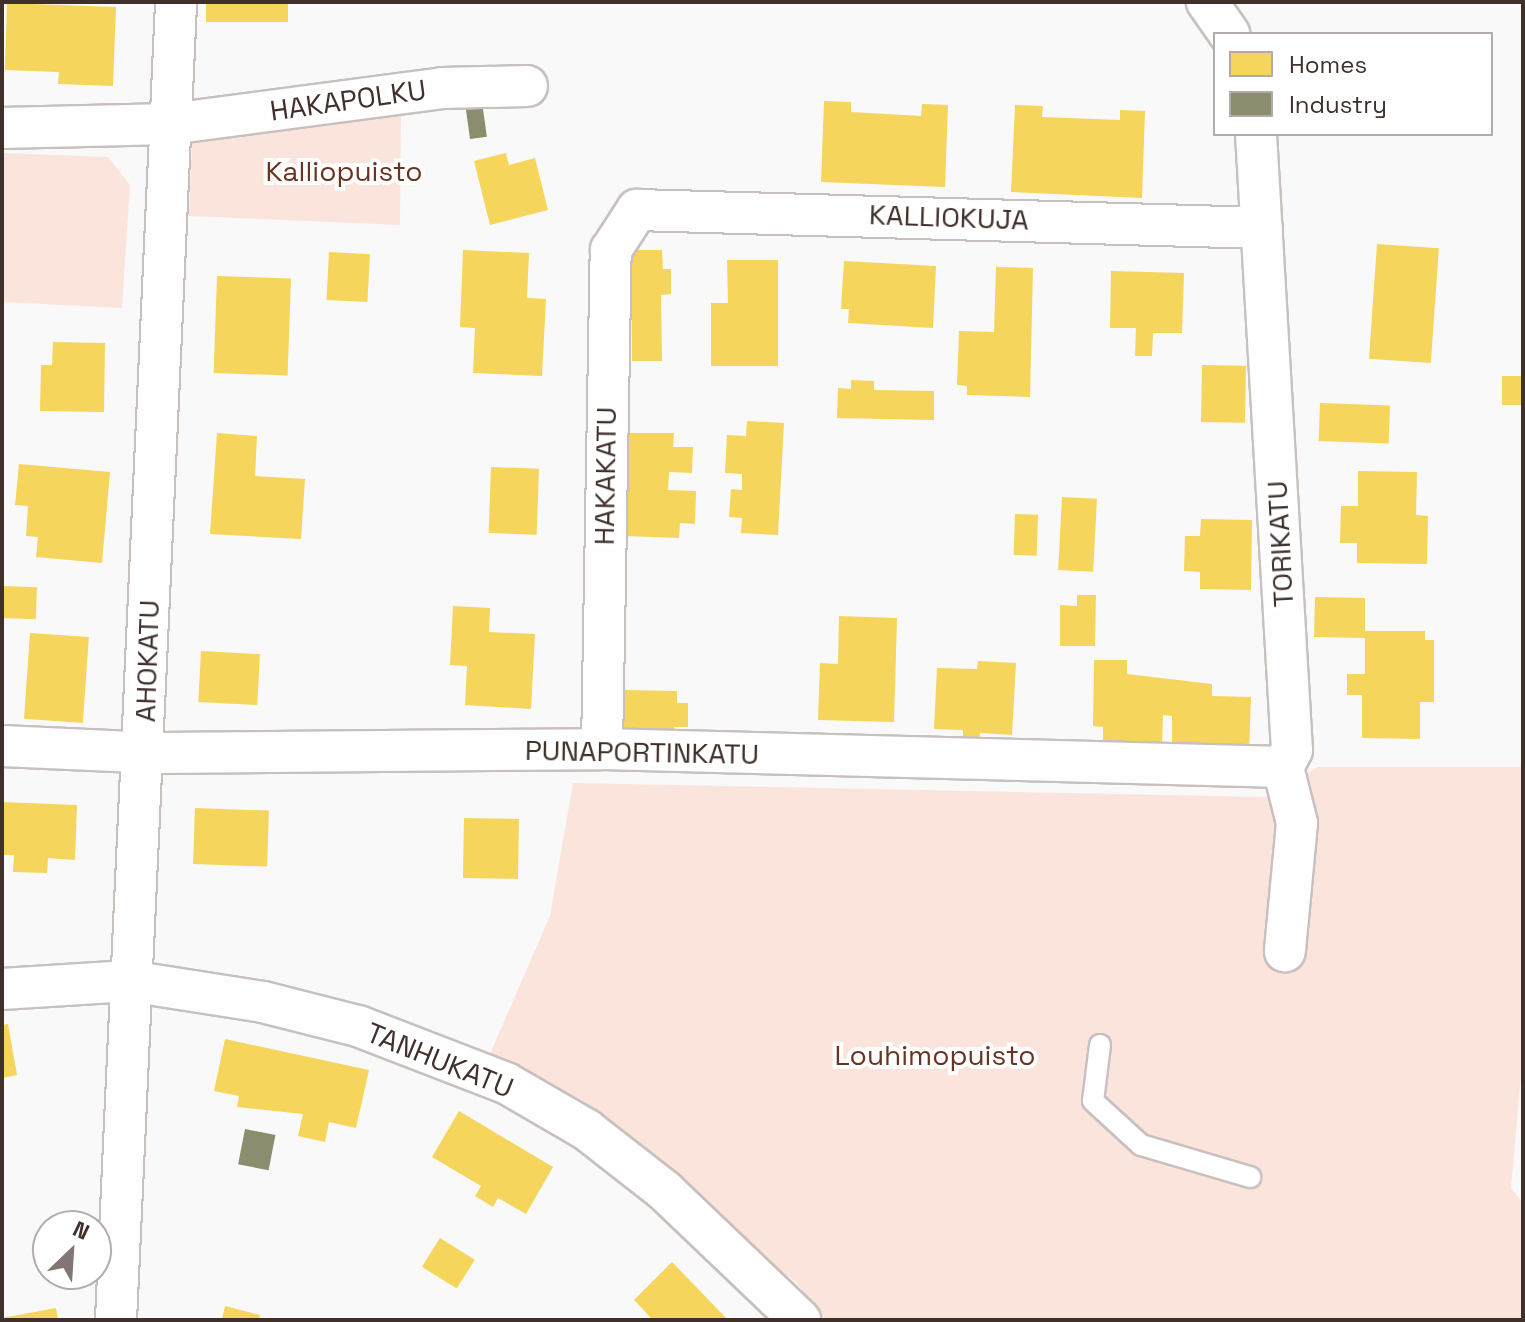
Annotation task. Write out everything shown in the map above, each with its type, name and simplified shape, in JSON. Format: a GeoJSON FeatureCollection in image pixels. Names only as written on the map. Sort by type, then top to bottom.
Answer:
{"type":"FeatureCollection","features":[{"type":"Feature","properties":{"kind":"street","name":"AHOKATU"},"geometry":{"type":"LineString","coordinates":[[116,1320],[129,981],[143,751],[176,2]]}},
{"type":"Feature","properties":{"kind":"street"},"geometry":{"type":"LineString","coordinates":[[1207,2],[1228,32]]}},
{"type":"Feature","properties":{"kind":"street","name":"HAKAPOLKU"},"geometry":{"type":"LineString","coordinates":[[2,128],[170,124],[442,88],[527,86]]}},
{"type":"Feature","properties":{"kind":"street","name":"TORIKATU"},"geometry":{"type":"LineString","coordinates":[[1256,136],[1292,750],[1283,767],[1297,823],[1285,951]]}},
{"type":"Feature","properties":{"kind":"street","name":"KALLIOKUJA"},"geometry":{"type":"LineString","coordinates":[[637,210],[1262,228]]}},
{"type":"Feature","properties":{"kind":"street","name":"HAKAKATU"},"geometry":{"type":"LineString","coordinates":[[602,749],[611,250],[637,210]]}},
{"type":"Feature","properties":{"kind":"street","name":"PUNAPORTINKATU"},"geometry":{"type":"LineString","coordinates":[[2,746],[143,751],[602,749],[1283,767]]}},
{"type":"Feature","properties":{"kind":"street","name":"TANHUKATU"},"geometry":{"type":"LineString","coordinates":[[2,989],[129,981],[358,1026],[506,1083],[587,1130],[665,1191],[800,1320]]}},
{"type":"Feature","properties":{"kind":"lane"},"geometry":{"type":"LineString","coordinates":[[1100,1045],[1093,1101],[1141,1145],[1250,1177]]}},
{"type":"Feature","properties":{"kind":"green space","name":"Kalliopuisto"},"geometry":{"type":"Polygon","coordinates":[[[401,109],[400,225],[189,216],[192,142],[401,109]]]}},
{"type":"Feature","properties":{"kind":"green space"},"geometry":{"type":"Polygon","coordinates":[[[2,153],[108,157],[130,185],[122,308],[2,302],[2,153]]]}},
{"type":"Feature","properties":{"kind":"green space","name":"Louhimopuisto"},"geometry":{"type":"Polygon","coordinates":[[[1318,767],[1523,767],[1523,1053],[1511,1188],[1523,1204],[1523,1320],[826,1320],[795,1281],[486,1063],[550,916],[573,783],[1265,797],[1318,767]]]}},
{"type":"Feature","properties":{"kind":"building: Homes"},"geometry":{"type":"Polygon","coordinates":[[[206,2],[288,2],[288,22],[206,22],[206,2]]]}},
{"type":"Feature","properties":{"kind":"building: Homes"},"geometry":{"type":"Polygon","coordinates":[[[7,3],[116,7],[113,86],[58,84],[59,72],[5,70],[7,3]]]}},
{"type":"Feature","properties":{"kind":"building: Homes"},"geometry":{"type":"Polygon","coordinates":[[[824,101],[851,102],[851,112],[921,116],[922,104],[948,105],[945,187],[821,182],[824,101]]]}},
{"type":"Feature","properties":{"kind":"building: Homes"},"geometry":{"type":"Polygon","coordinates":[[[1015,105],[1043,106],[1042,117],[1120,120],[1120,110],[1145,111],[1142,198],[1011,192],[1015,105]]]}},
{"type":"Feature","properties":{"kind":"building: Homes"},"geometry":{"type":"Polygon","coordinates":[[[506,153],[509,165],[535,158],[548,210],[490,225],[474,161],[506,153]]]}},
{"type":"Feature","properties":{"kind":"building: Homes"},"geometry":{"type":"Polygon","coordinates":[[[1377,244],[1439,248],[1431,363],[1369,359],[1377,244]]]}},
{"type":"Feature","properties":{"kind":"building: Homes"},"geometry":{"type":"Polygon","coordinates":[[[463,250],[529,253],[527,298],[546,299],[542,376],[473,373],[475,328],[460,327],[463,250]]]}},
{"type":"Feature","properties":{"kind":"building: Homes"},"geometry":{"type":"Polygon","coordinates":[[[631,250],[662,250],[663,269],[671,269],[671,294],[661,295],[662,361],[632,361],[631,250]]]}},
{"type":"Feature","properties":{"kind":"building: Homes"},"geometry":{"type":"Polygon","coordinates":[[[329,252],[370,254],[367,302],[326,300],[329,252]]]}},
{"type":"Feature","properties":{"kind":"building: Homes"},"geometry":{"type":"Polygon","coordinates":[[[727,260],[778,260],[778,366],[711,366],[711,303],[728,303],[727,260]]]}},
{"type":"Feature","properties":{"kind":"building: Homes"},"geometry":{"type":"Polygon","coordinates":[[[844,261],[936,266],[933,328],[848,323],[849,309],[841,309],[844,261]]]}},
{"type":"Feature","properties":{"kind":"building: Homes"},"geometry":{"type":"Polygon","coordinates":[[[996,267],[1033,268],[1030,397],[967,395],[967,386],[957,385],[959,331],[994,332],[996,267]]]}},
{"type":"Feature","properties":{"kind":"building: Homes"},"geometry":{"type":"Polygon","coordinates":[[[1111,271],[1184,273],[1182,333],[1153,333],[1152,356],[1135,356],[1136,328],[1110,328],[1111,271]]]}},
{"type":"Feature","properties":{"kind":"building: Homes"},"geometry":{"type":"Polygon","coordinates":[[[217,276],[291,279],[288,376],[214,373],[217,276]]]}},
{"type":"Feature","properties":{"kind":"building: Homes"},"geometry":{"type":"Polygon","coordinates":[[[53,342],[105,343],[104,412],[40,411],[41,365],[52,365],[53,342]]]}},
{"type":"Feature","properties":{"kind":"building: Homes"},"geometry":{"type":"Polygon","coordinates":[[[1202,365],[1246,366],[1245,423],[1201,422],[1202,365]]]}},
{"type":"Feature","properties":{"kind":"building: Homes"},"geometry":{"type":"Polygon","coordinates":[[[1502,376],[1523,376],[1523,405],[1502,405],[1502,376]]]}},
{"type":"Feature","properties":{"kind":"building: Homes"},"geometry":{"type":"Polygon","coordinates":[[[851,380],[874,381],[874,390],[934,391],[934,420],[837,418],[838,388],[851,389],[851,380]]]}},
{"type":"Feature","properties":{"kind":"building: Homes"},"geometry":{"type":"Polygon","coordinates":[[[1320,403],[1390,405],[1389,443],[1319,441],[1320,403]]]}},
{"type":"Feature","properties":{"kind":"building: Homes"},"geometry":{"type":"Polygon","coordinates":[[[747,421],[784,423],[778,535],[741,533],[742,518],[729,517],[731,489],[742,490],[742,474],[725,473],[727,435],[746,436],[747,421]]]}},
{"type":"Feature","properties":{"kind":"building: Homes"},"geometry":{"type":"Polygon","coordinates":[[[217,433],[257,436],[255,476],[305,479],[301,539],[210,534],[217,433]]]}},
{"type":"Feature","properties":{"kind":"building: Homes"},"geometry":{"type":"Polygon","coordinates":[[[627,433],[674,433],[673,447],[693,447],[692,473],[669,472],[668,490],[696,491],[695,524],[680,523],[679,538],[625,536],[627,433]]]}},
{"type":"Feature","properties":{"kind":"building: Homes"},"geometry":{"type":"Polygon","coordinates":[[[19,464],[110,472],[102,563],[36,557],[38,537],[26,536],[28,506],[15,505],[19,464]]]}},
{"type":"Feature","properties":{"kind":"building: Homes"},"geometry":{"type":"Polygon","coordinates":[[[491,467],[539,469],[537,535],[489,533],[491,467]]]}},
{"type":"Feature","properties":{"kind":"building: Homes"},"geometry":{"type":"Polygon","coordinates":[[[1358,471],[1417,472],[1416,515],[1428,516],[1427,564],[1357,563],[1357,543],[1340,543],[1341,506],[1358,506],[1358,471]]]}},
{"type":"Feature","properties":{"kind":"building: Homes"},"geometry":{"type":"Polygon","coordinates":[[[1062,497],[1097,499],[1093,572],[1058,570],[1062,497]]]}},
{"type":"Feature","properties":{"kind":"building: Homes"},"geometry":{"type":"Polygon","coordinates":[[[1015,514],[1038,515],[1037,556],[1014,555],[1015,514]]]}},
{"type":"Feature","properties":{"kind":"building: Homes"},"geometry":{"type":"Polygon","coordinates":[[[1201,519],[1252,520],[1251,590],[1200,589],[1200,572],[1184,571],[1185,536],[1200,536],[1201,519]]]}},
{"type":"Feature","properties":{"kind":"building: Homes"},"geometry":{"type":"Polygon","coordinates":[[[2,586],[37,587],[36,619],[2,618],[2,586]]]}},
{"type":"Feature","properties":{"kind":"building: Homes"},"geometry":{"type":"Polygon","coordinates":[[[1077,595],[1096,595],[1095,646],[1060,646],[1060,605],[1077,606],[1077,595]]]}},
{"type":"Feature","properties":{"kind":"building: Homes"},"geometry":{"type":"Polygon","coordinates":[[[1315,597],[1365,598],[1365,631],[1425,631],[1425,640],[1434,640],[1434,702],[1420,702],[1420,739],[1362,738],[1362,695],[1347,695],[1347,674],[1365,674],[1365,638],[1314,637],[1315,597]]]}},
{"type":"Feature","properties":{"kind":"building: Homes"},"geometry":{"type":"Polygon","coordinates":[[[453,606],[490,608],[489,632],[535,634],[531,709],[465,705],[467,666],[450,665],[453,606]]]}},
{"type":"Feature","properties":{"kind":"building: Homes"},"geometry":{"type":"Polygon","coordinates":[[[839,616],[897,618],[894,722],[818,720],[820,663],[838,664],[839,616]]]}},
{"type":"Feature","properties":{"kind":"building: Homes"},"geometry":{"type":"Polygon","coordinates":[[[30,633],[89,637],[83,723],[24,719],[30,633]]]}},
{"type":"Feature","properties":{"kind":"building: Homes"},"geometry":{"type":"Polygon","coordinates":[[[201,651],[260,654],[257,705],[198,702],[201,651]]]}},
{"type":"Feature","properties":{"kind":"building: Homes"},"geometry":{"type":"Polygon","coordinates":[[[1094,660],[1127,660],[1127,674],[1212,684],[1212,696],[1251,697],[1249,752],[1172,750],[1172,716],[1163,715],[1162,746],[1103,745],[1103,727],[1093,726],[1094,660]]]}},
{"type":"Feature","properties":{"kind":"building: Homes"},"geometry":{"type":"Polygon","coordinates":[[[978,661],[1016,663],[1012,735],[980,733],[979,743],[963,742],[963,730],[934,729],[937,668],[977,669],[978,661]]]}},
{"type":"Feature","properties":{"kind":"building: Homes"},"geometry":{"type":"Polygon","coordinates":[[[623,690],[677,691],[677,703],[688,703],[688,727],[674,727],[674,739],[622,738],[623,690]]]}},
{"type":"Feature","properties":{"kind":"building: Homes"},"geometry":{"type":"Polygon","coordinates":[[[2,802],[77,805],[75,860],[48,858],[47,873],[13,872],[14,855],[2,855],[2,802]]]}},
{"type":"Feature","properties":{"kind":"building: Homes"},"geometry":{"type":"Polygon","coordinates":[[[195,808],[269,811],[267,867],[193,864],[195,808]]]}},
{"type":"Feature","properties":{"kind":"building: Homes"},"geometry":{"type":"Polygon","coordinates":[[[464,818],[519,819],[518,879],[463,878],[464,818]]]}},
{"type":"Feature","properties":{"kind":"building: Homes"},"geometry":{"type":"Polygon","coordinates":[[[8,1024],[17,1075],[2,1078],[2,1025],[8,1024]]]}},
{"type":"Feature","properties":{"kind":"building: Homes"},"geometry":{"type":"Polygon","coordinates":[[[225,1039],[369,1070],[356,1128],[329,1122],[325,1142],[298,1136],[303,1114],[237,1107],[239,1096],[214,1091],[225,1039]]]}},
{"type":"Feature","properties":{"kind":"building: Homes"},"geometry":{"type":"Polygon","coordinates":[[[459,1111],[553,1167],[526,1214],[498,1198],[493,1207],[475,1196],[481,1186],[432,1157],[459,1111]]]}},
{"type":"Feature","properties":{"kind":"building: Homes"},"geometry":{"type":"Polygon","coordinates":[[[440,1238],[475,1260],[457,1289],[422,1267],[440,1238]]]}},
{"type":"Feature","properties":{"kind":"building: Homes"},"geometry":{"type":"Polygon","coordinates":[[[672,1262],[728,1320],[653,1320],[634,1300],[672,1262]]]}},
{"type":"Feature","properties":{"kind":"building: Homes"},"geometry":{"type":"Polygon","coordinates":[[[225,1306],[260,1315],[259,1320],[222,1320],[225,1306]]]}},
{"type":"Feature","properties":{"kind":"building: Homes"},"geometry":{"type":"Polygon","coordinates":[[[56,1308],[58,1320],[2,1320],[2,1318],[56,1308]]]}},
{"type":"Feature","properties":{"kind":"building: Industry"},"geometry":{"type":"Polygon","coordinates":[[[482,102],[487,137],[470,139],[465,104],[482,102]]]}},
{"type":"Feature","properties":{"kind":"building: Industry"},"geometry":{"type":"Polygon","coordinates":[[[245,1129],[275,1135],[269,1170],[238,1164],[245,1129]]]}}]}
